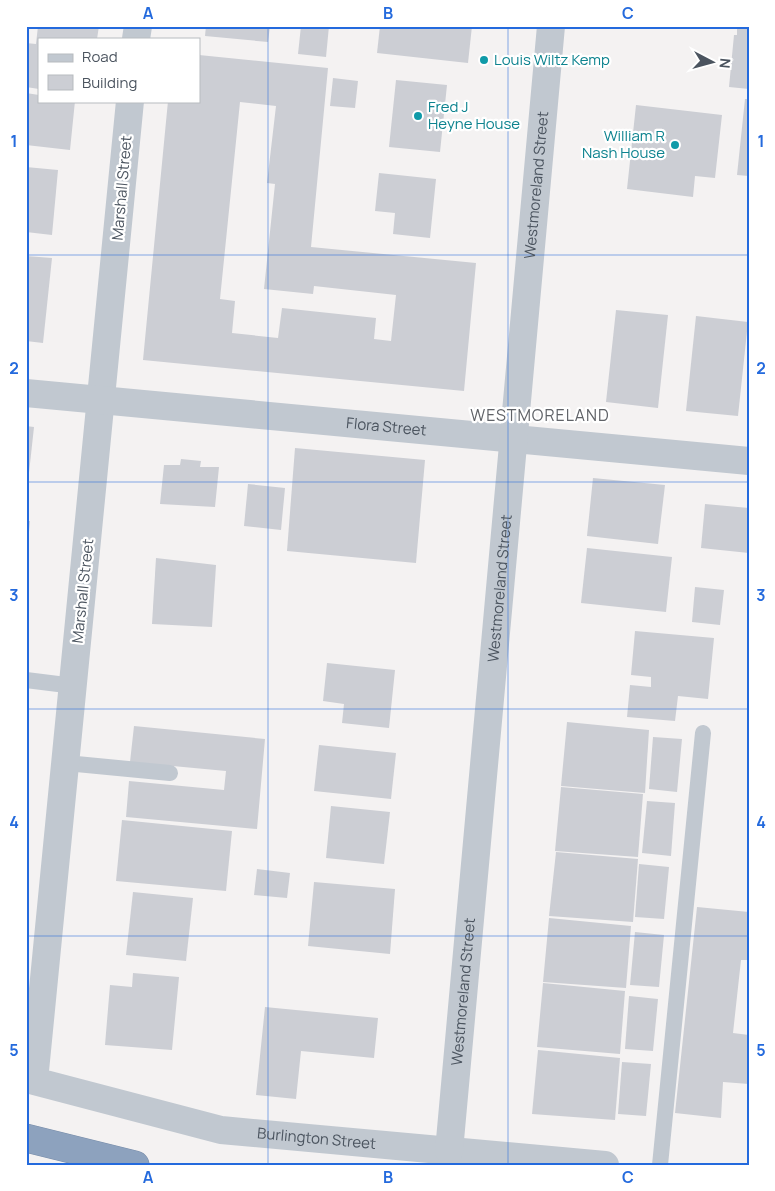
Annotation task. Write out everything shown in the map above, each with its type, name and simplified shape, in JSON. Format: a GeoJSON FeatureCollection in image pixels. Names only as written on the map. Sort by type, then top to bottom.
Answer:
{"type":"FeatureCollection","features":[{"type":"Feature","properties":{"kind":"highway"},"geometry":{"type":"LineString","coordinates":[[26,1138],[135,1165]]}},
{"type":"Feature","properties":{"kind":"street","name":"Westmoreland Street"},"geometry":{"type":"LineString","coordinates":[[449,1151],[551,26]]}},
{"type":"Feature","properties":{"kind":"street","name":"Marshall Street"},"geometry":{"type":"LineString","coordinates":[[34,1081],[130,102]]}},
{"type":"Feature","properties":{"kind":"street","name":"Flora Street"},"geometry":{"type":"LineString","coordinates":[[26,393],[749,461]]}},
{"type":"Feature","properties":{"kind":"street","name":"Burlington Street"},"geometry":{"type":"LineString","coordinates":[[34,1081],[222,1130],[606,1165]]}},
{"type":"Feature","properties":{"kind":"lane"},"geometry":{"type":"LineString","coordinates":[[26,680],[74,686]]}},
{"type":"Feature","properties":{"kind":"lane"},"geometry":{"type":"LineString","coordinates":[[660,1165],[703,733]]}},
{"type":"Feature","properties":{"kind":"lane"},"geometry":{"type":"LineString","coordinates":[[66,763],[170,773]]}},
{"type":"Feature","properties":{"kind":"building"},"geometry":{"type":"Polygon","coordinates":[[[38,26],[99,26],[97,38],[38,38],[38,89],[26,87],[26,43],[36,44],[38,26]]]}},
{"type":"Feature","properties":{"kind":"building"},"geometry":{"type":"Polygon","coordinates":[[[206,26],[270,26],[268,42],[205,36],[206,26]]]}},
{"type":"Feature","properties":{"kind":"building"},"geometry":{"type":"Polygon","coordinates":[[[301,26],[329,26],[326,57],[298,54],[301,26]]]}},
{"type":"Feature","properties":{"kind":"building"},"geometry":{"type":"Polygon","coordinates":[[[380,26],[472,26],[468,63],[377,53],[380,26]]]}},
{"type":"Feature","properties":{"kind":"building"},"geometry":{"type":"Polygon","coordinates":[[[737,26],[749,26],[749,89],[729,87],[734,35],[737,35],[737,26]]]}},
{"type":"Feature","properties":{"kind":"building"},"geometry":{"type":"Polygon","coordinates":[[[200,55],[328,68],[311,247],[476,263],[464,391],[143,360],[168,102],[200,102],[200,55]],[[240,102],[220,299],[235,301],[232,333],[278,338],[282,308],[376,318],[374,339],[391,341],[396,295],[314,286],[313,294],[264,289],[275,184],[267,183],[276,106],[240,102]]]}},
{"type":"Feature","properties":{"kind":"building"},"geometry":{"type":"Polygon","coordinates":[[[333,78],[358,81],[355,108],[330,106],[333,78]]]}},
{"type":"Feature","properties":{"kind":"building","name":"Fred J Heyne House"},"geometry":{"type":"Polygon","coordinates":[[[396,80],[447,85],[440,152],[389,147],[396,80]]]}},
{"type":"Feature","properties":{"kind":"building"},"geometry":{"type":"Polygon","coordinates":[[[26,93],[38,95],[38,102],[75,102],[70,150],[26,145],[26,93]]]}},
{"type":"Feature","properties":{"kind":"building"},"geometry":{"type":"Polygon","coordinates":[[[745,99],[749,99],[749,176],[737,175],[745,99]]]}},
{"type":"Feature","properties":{"kind":"building","name":"William R Nash House"},"geometry":{"type":"Polygon","coordinates":[[[636,105],[722,115],[715,178],[695,176],[693,197],[627,189],[636,105]]]}},
{"type":"Feature","properties":{"kind":"building"},"geometry":{"type":"Polygon","coordinates":[[[26,167],[58,170],[52,235],[26,232],[26,167]]]}},
{"type":"Feature","properties":{"kind":"building"},"geometry":{"type":"Polygon","coordinates":[[[379,173],[436,179],[430,238],[393,234],[395,213],[375,211],[379,173]]]}},
{"type":"Feature","properties":{"kind":"building"},"geometry":{"type":"Polygon","coordinates":[[[26,256],[52,258],[43,343],[26,341],[26,256]]]}},
{"type":"Feature","properties":{"kind":"building"},"geometry":{"type":"Polygon","coordinates":[[[616,310],[668,315],[658,408],[606,402],[616,310]]]}},
{"type":"Feature","properties":{"kind":"building"},"geometry":{"type":"Polygon","coordinates":[[[696,316],[748,322],[738,416],[686,411],[696,316]]]}},
{"type":"Feature","properties":{"kind":"building"},"geometry":{"type":"Polygon","coordinates":[[[26,426],[34,427],[28,482],[26,482],[26,426]]]}},
{"type":"Feature","properties":{"kind":"building"},"geometry":{"type":"Polygon","coordinates":[[[295,448],[425,460],[416,563],[287,551],[295,448]]]}},
{"type":"Feature","properties":{"kind":"building"},"geometry":{"type":"Polygon","coordinates":[[[181,459],[201,461],[200,467],[219,467],[215,507],[160,504],[164,465],[180,465],[181,459]]]}},
{"type":"Feature","properties":{"kind":"building"},"geometry":{"type":"Polygon","coordinates":[[[593,478],[665,485],[658,544],[587,536],[593,478]]]}},
{"type":"Feature","properties":{"kind":"building"},"geometry":{"type":"Polygon","coordinates":[[[248,484],[285,488],[281,530],[244,526],[248,484]]]}},
{"type":"Feature","properties":{"kind":"building"},"geometry":{"type":"Polygon","coordinates":[[[705,504],[749,508],[749,553],[701,548],[705,504]]]}},
{"type":"Feature","properties":{"kind":"building"},"geometry":{"type":"Polygon","coordinates":[[[26,521],[30,521],[28,543],[26,542],[26,521]]]}},
{"type":"Feature","properties":{"kind":"building"},"geometry":{"type":"Polygon","coordinates":[[[587,548],[672,557],[666,612],[581,603],[587,548]]]}},
{"type":"Feature","properties":{"kind":"building"},"geometry":{"type":"Polygon","coordinates":[[[156,558],[216,565],[212,627],[152,624],[156,558]]]}},
{"type":"Feature","properties":{"kind":"building"},"geometry":{"type":"Polygon","coordinates":[[[695,587],[724,590],[720,625],[692,622],[695,587]]]}},
{"type":"Feature","properties":{"kind":"building"},"geometry":{"type":"Polygon","coordinates":[[[635,631],[714,638],[708,699],[678,696],[675,721],[627,717],[630,685],[651,687],[651,677],[631,675],[635,631]]]}},
{"type":"Feature","properties":{"kind":"building"},"geometry":{"type":"Polygon","coordinates":[[[327,663],[395,670],[389,728],[342,723],[344,704],[323,701],[327,663]]]}},
{"type":"Feature","properties":{"kind":"building"},"geometry":{"type":"Polygon","coordinates":[[[567,722],[649,730],[645,793],[561,786],[567,722]]]}},
{"type":"Feature","properties":{"kind":"building"},"geometry":{"type":"Polygon","coordinates":[[[134,726],[265,739],[257,829],[126,817],[129,781],[224,790],[226,771],[130,762],[134,726]]]}},
{"type":"Feature","properties":{"kind":"building"},"geometry":{"type":"Polygon","coordinates":[[[653,737],[682,739],[677,792],[649,789],[653,737]]]}},
{"type":"Feature","properties":{"kind":"building"},"geometry":{"type":"Polygon","coordinates":[[[319,745],[396,753],[391,799],[314,791],[319,745]]]}},
{"type":"Feature","properties":{"kind":"building"},"geometry":{"type":"Polygon","coordinates":[[[561,787],[643,794],[638,857],[555,851],[561,787]]]}},
{"type":"Feature","properties":{"kind":"building"},"geometry":{"type":"Polygon","coordinates":[[[647,801],[675,803],[671,856],[642,853],[647,801]]]}},
{"type":"Feature","properties":{"kind":"building"},"geometry":{"type":"Polygon","coordinates":[[[331,806],[390,812],[384,864],[326,858],[331,806]]]}},
{"type":"Feature","properties":{"kind":"building"},"geometry":{"type":"Polygon","coordinates":[[[122,820],[232,831],[226,891],[116,881],[122,820]]]}},
{"type":"Feature","properties":{"kind":"building"},"geometry":{"type":"Polygon","coordinates":[[[556,852],[638,859],[633,922],[549,916],[556,852]]]}},
{"type":"Feature","properties":{"kind":"building"},"geometry":{"type":"Polygon","coordinates":[[[639,864],[669,867],[664,919],[635,917],[639,864]]]}},
{"type":"Feature","properties":{"kind":"building"},"geometry":{"type":"Polygon","coordinates":[[[257,869],[290,873],[287,898],[254,895],[257,869]]]}},
{"type":"Feature","properties":{"kind":"building"},"geometry":{"type":"Polygon","coordinates":[[[314,882],[395,889],[390,954],[308,946],[314,882]]]}},
{"type":"Feature","properties":{"kind":"building"},"geometry":{"type":"Polygon","coordinates":[[[133,892],[193,898],[186,961],[126,955],[133,892]]]}},
{"type":"Feature","properties":{"kind":"building"},"geometry":{"type":"Polygon","coordinates":[[[697,907],[749,912],[749,960],[741,960],[733,1033],[749,1035],[749,1084],[723,1082],[721,1118],[675,1113],[697,907]]]}},
{"type":"Feature","properties":{"kind":"building"},"geometry":{"type":"Polygon","coordinates":[[[549,918],[631,926],[626,988],[543,982],[549,918]]]}},
{"type":"Feature","properties":{"kind":"building"},"geometry":{"type":"Polygon","coordinates":[[[635,932],[664,935],[659,987],[630,985],[635,932]]]}},
{"type":"Feature","properties":{"kind":"building"},"geometry":{"type":"Polygon","coordinates":[[[133,973],[179,977],[172,1050],[105,1045],[110,985],[132,987],[133,973]]]}},
{"type":"Feature","properties":{"kind":"building"},"geometry":{"type":"Polygon","coordinates":[[[543,983],[625,991],[620,1054],[537,1047],[543,983]]]}},
{"type":"Feature","properties":{"kind":"building"},"geometry":{"type":"Polygon","coordinates":[[[629,996],[658,999],[653,1051],[625,1049],[629,996]]]}},
{"type":"Feature","properties":{"kind":"building"},"geometry":{"type":"Polygon","coordinates":[[[265,1007],[378,1018],[374,1058],[301,1051],[296,1099],[256,1095],[265,1007]]]}},
{"type":"Feature","properties":{"kind":"building"},"geometry":{"type":"Polygon","coordinates":[[[538,1050],[620,1058],[615,1120],[532,1114],[538,1050]]]}},
{"type":"Feature","properties":{"kind":"building"},"geometry":{"type":"Polygon","coordinates":[[[622,1062],[651,1064],[646,1116],[618,1114],[622,1062]]]}},
{"type":"Feature","properties":{"kind":"place","name":"Louis Wiltz Kemp"},"geometry":{"type":"Point","coordinates":[484,60]}},
{"type":"Feature","properties":{"kind":"place","name":"Fred J Heyne House"},"geometry":{"type":"Point","coordinates":[418,116]}},
{"type":"Feature","properties":{"kind":"place","name":"William R Nash House"},"geometry":{"type":"Point","coordinates":[675,145]}},
{"type":"Feature","properties":{"kind":"district","name":"WESTMORELAND"},"geometry":{"type":"Point","coordinates":[540,415]}}]}
